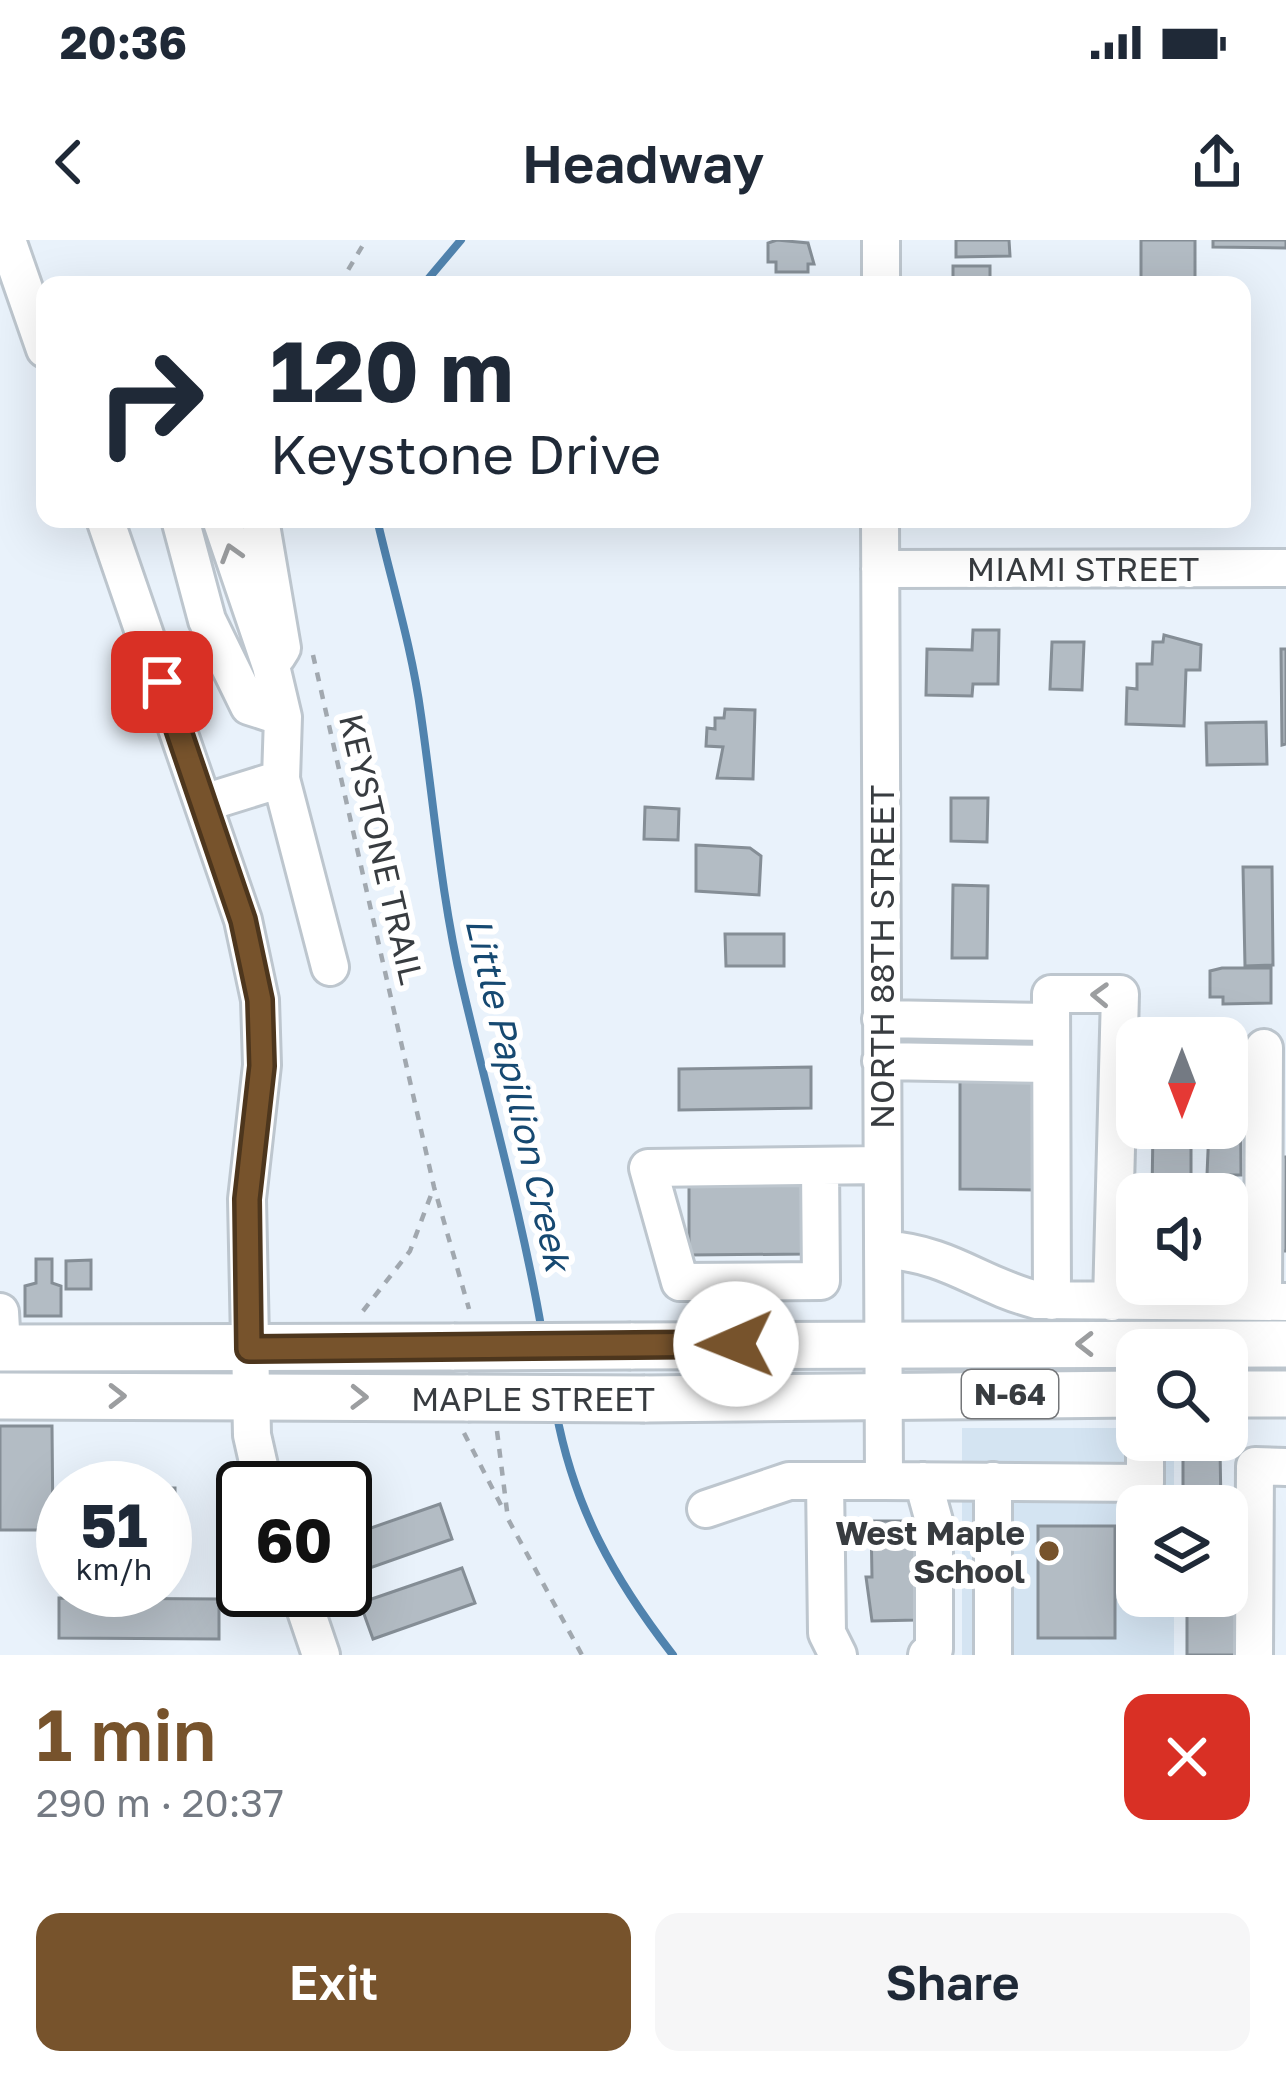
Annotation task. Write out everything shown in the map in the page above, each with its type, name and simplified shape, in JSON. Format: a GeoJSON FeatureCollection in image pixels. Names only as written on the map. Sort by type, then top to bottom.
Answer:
{"type":"FeatureCollection","features":[{"type":"Feature","properties":{"kind":"main road","name":"MAPLE STREET"},"geometry":{"type":"LineString","coordinates":[[1,1336],[249,1349],[1286,1345]]}},
{"type":"Feature","properties":{"kind":"main road","name":"MAPLE STREET"},"geometry":{"type":"LineString","coordinates":[[0,1396],[250,1396],[463,1411],[645,1399],[1116,1394]]}},
{"type":"Feature","properties":{"kind":"main road"},"geometry":{"type":"LineString","coordinates":[[1248,1394],[1286,1394]]}},
{"type":"Feature","properties":{"kind":"street"},"geometry":{"type":"LineString","coordinates":[[7,240],[36,323]]}},
{"type":"Feature","properties":{"kind":"street"},"geometry":{"type":"LineString","coordinates":[[881,240],[881,276]]}},
{"type":"Feature","properties":{"kind":"street"},"geometry":{"type":"LineString","coordinates":[[108,528],[243,920],[260,1000],[262,1066],[247,1199],[250,1396],[260,1461]]}},
{"type":"Feature","properties":{"kind":"street"},"geometry":{"type":"LineString","coordinates":[[182,528],[207,620],[249,706],[283,717]]}},
{"type":"Feature","properties":{"kind":"street"},"geometry":{"type":"LineString","coordinates":[[223,528],[271,666],[283,717],[280,779],[330,967]]}},
{"type":"Feature","properties":{"kind":"street"},"geometry":{"type":"LineString","coordinates":[[262,528],[282,648],[271,666]]}},
{"type":"Feature","properties":{"kind":"street","name":"NORTH 88TH STREET"},"geometry":{"type":"LineString","coordinates":[[880,528],[884,1480]]}},
{"type":"Feature","properties":{"kind":"street","name":"MIAMI STREET"},"geometry":{"type":"LineString","coordinates":[[880,568],[1286,568]]}},
{"type":"Feature","properties":{"kind":"street"},"geometry":{"type":"LineString","coordinates":[[204,803],[280,779]]}},
{"type":"Feature","properties":{"kind":"street"},"geometry":{"type":"LineString","coordinates":[[1052,1300],[1051,994],[1120,994],[1112,1301]]}},
{"type":"Feature","properties":{"kind":"street"},"geometry":{"type":"LineString","coordinates":[[881,1018],[1051,1022]]}},
{"type":"Feature","properties":{"kind":"street"},"geometry":{"type":"LineString","coordinates":[[883,1250],[954,1262],[1004,1291],[1052,1300],[1275,1302],[1264,1048]]}},
{"type":"Feature","properties":{"kind":"street"},"geometry":{"type":"LineString","coordinates":[[881,1061],[1051,1064]]}},
{"type":"Feature","properties":{"kind":"street"},"geometry":{"type":"LineString","coordinates":[[820,1167],[821,1281],[680,1282],[648,1168],[882,1165]]}},
{"type":"Feature","properties":{"kind":"street"},"geometry":{"type":"LineString","coordinates":[[736,1344],[739,1282]]}},
{"type":"Feature","properties":{"kind":"street"},"geometry":{"type":"LineString","coordinates":[[706,1509],[790,1481],[1145,1483],[1145,1461]]}},
{"type":"Feature","properties":{"kind":"street"},"geometry":{"type":"LineString","coordinates":[[1255,1655],[1255,1466],[1286,1467]]}},
{"type":"Feature","properties":{"kind":"street"},"geometry":{"type":"LineString","coordinates":[[825,1481],[827,1633],[838,1655]]}},
{"type":"Feature","properties":{"kind":"street"},"geometry":{"type":"LineString","coordinates":[[923,1481],[934,1521],[934,1648],[927,1655]]}},
{"type":"Feature","properties":{"kind":"street"},"geometry":{"type":"LineString","coordinates":[[992,1481],[993,1655]]}},
{"type":"Feature","properties":{"kind":"street"},"geometry":{"type":"LineString","coordinates":[[308,1617],[321,1655]]}},
{"type":"Feature","properties":{"kind":"path"},"geometry":{"type":"LineString","coordinates":[[344,276],[366,240]]}},
{"type":"Feature","properties":{"kind":"path"},"geometry":{"type":"LineString","coordinates":[[297,528],[298,539]]}},
{"type":"Feature","properties":{"kind":"path","name":"KEYSTONE TRAIL"},"geometry":{"type":"LineString","coordinates":[[310,644],[434,1187],[410,1251],[358,1319]]}},
{"type":"Feature","properties":{"kind":"path"},"geometry":{"type":"LineString","coordinates":[[463,1411],[508,1519],[565,1633],[582,1655]]}},
{"type":"Feature","properties":{"kind":"shaded area","name":"West Maple School"},"geometry":{"type":"Polygon","coordinates":[[[962,1428],[1116,1428],[1116,1461],[1174,1461],[1174,1485],[1116,1485],[1116,1617],[1174,1617],[1174,1655],[962,1655],[962,1428]]]}},
{"type":"Feature","properties":{"kind":"building"},"geometry":{"type":"Polygon","coordinates":[[[956,240],[1009,240],[1010,256],[956,257],[956,240]]]}},
{"type":"Feature","properties":{"kind":"building"},"geometry":{"type":"Polygon","coordinates":[[[1141,240],[1195,240],[1195,276],[1141,276],[1141,240]]]}},
{"type":"Feature","properties":{"kind":"building"},"geometry":{"type":"Polygon","coordinates":[[[1213,240],[1286,240],[1286,248],[1213,247],[1213,240]]]}},
{"type":"Feature","properties":{"kind":"building"},"geometry":{"type":"Polygon","coordinates":[[[768,243],[808,243],[814,264],[808,264],[808,272],[776,272],[776,262],[768,262],[768,243]]]}},
{"type":"Feature","properties":{"kind":"building"},"geometry":{"type":"Polygon","coordinates":[[[953,266],[990,266],[990,276],[953,276],[953,266]]]}},
{"type":"Feature","properties":{"kind":"building"},"geometry":{"type":"Polygon","coordinates":[[[973,630],[999,630],[998,684],[973,684],[972,696],[926,695],[927,649],[972,650],[973,630]]]}},
{"type":"Feature","properties":{"kind":"building"},"geometry":{"type":"Polygon","coordinates":[[[1164,635],[1201,645],[1200,670],[1186,670],[1184,726],[1126,724],[1127,688],[1137,689],[1137,664],[1152,664],[1153,642],[1163,642],[1164,635]]]}},
{"type":"Feature","properties":{"kind":"building"},"geometry":{"type":"Polygon","coordinates":[[[1052,642],[1084,642],[1082,690],[1050,689],[1052,642]]]}},
{"type":"Feature","properties":{"kind":"building"},"geometry":{"type":"Polygon","coordinates":[[[1281,649],[1286,649],[1286,744],[1282,745],[1281,649]]]}},
{"type":"Feature","properties":{"kind":"building"},"geometry":{"type":"Polygon","coordinates":[[[725,709],[755,710],[753,779],[717,778],[723,747],[706,746],[707,728],[715,729],[715,718],[724,718],[725,709]]]}},
{"type":"Feature","properties":{"kind":"building"},"geometry":{"type":"Polygon","coordinates":[[[1266,722],[1267,764],[1207,765],[1206,723],[1266,722]]]}},
{"type":"Feature","properties":{"kind":"building"},"geometry":{"type":"Polygon","coordinates":[[[951,798],[988,798],[987,842],[951,841],[951,798]]]}},
{"type":"Feature","properties":{"kind":"building"},"geometry":{"type":"Polygon","coordinates":[[[645,807],[679,809],[678,840],[644,839],[645,807]]]}},
{"type":"Feature","properties":{"kind":"building"},"geometry":{"type":"Polygon","coordinates":[[[696,845],[750,848],[761,856],[759,895],[696,891],[696,845]]]}},
{"type":"Feature","properties":{"kind":"building"},"geometry":{"type":"Polygon","coordinates":[[[1243,867],[1272,867],[1273,965],[1245,966],[1243,867]]]}},
{"type":"Feature","properties":{"kind":"building"},"geometry":{"type":"Polygon","coordinates":[[[953,885],[988,886],[987,958],[952,958],[953,885]]]}},
{"type":"Feature","properties":{"kind":"building"},"geometry":{"type":"Polygon","coordinates":[[[725,934],[784,934],[784,966],[726,966],[725,934]]]}},
{"type":"Feature","properties":{"kind":"building"},"geometry":{"type":"Polygon","coordinates":[[[1271,968],[1271,1003],[1223,1004],[1223,997],[1210,997],[1210,971],[1271,968]]]}},
{"type":"Feature","properties":{"kind":"building"},"geometry":{"type":"Polygon","coordinates":[[[811,1067],[811,1108],[679,1110],[679,1069],[811,1067]]]}},
{"type":"Feature","properties":{"kind":"building"},"geometry":{"type":"Polygon","coordinates":[[[960,1069],[1034,1070],[1034,1190],[960,1189],[960,1069]]]}},
{"type":"Feature","properties":{"kind":"building"},"geometry":{"type":"Polygon","coordinates":[[[1153,1149],[1191,1149],[1191,1173],[1152,1173],[1153,1149]]]}},
{"type":"Feature","properties":{"kind":"building"},"geometry":{"type":"Polygon","coordinates":[[[1208,1149],[1241,1149],[1241,1173],[1207,1173],[1208,1149]]]}},
{"type":"Feature","properties":{"kind":"building"},"geometry":{"type":"Polygon","coordinates":[[[1281,1157],[1286,1157],[1286,1251],[1281,1251],[1281,1157]]]}},
{"type":"Feature","properties":{"kind":"building"},"geometry":{"type":"Polygon","coordinates":[[[807,1178],[807,1254],[689,1255],[689,1179],[807,1178]]]}},
{"type":"Feature","properties":{"kind":"building"},"geometry":{"type":"Polygon","coordinates":[[[36,1259],[52,1259],[52,1283],[61,1286],[61,1316],[25,1316],[25,1286],[36,1283],[36,1259]]]}},
{"type":"Feature","properties":{"kind":"building"},"geometry":{"type":"Polygon","coordinates":[[[91,1260],[91,1289],[66,1289],[66,1261],[91,1260]]]}},
{"type":"Feature","properties":{"kind":"building"},"geometry":{"type":"Polygon","coordinates":[[[0,1426],[52,1426],[52,1461],[36,1461],[36,1530],[0,1530],[0,1426]]]}},
{"type":"Feature","properties":{"kind":"building"},"geometry":{"type":"Polygon","coordinates":[[[1183,1461],[1220,1461],[1221,1485],[1183,1485],[1183,1461]]]}},
{"type":"Feature","properties":{"kind":"building"},"geometry":{"type":"Polygon","coordinates":[[[440,1504],[452,1539],[372,1567],[372,1528],[440,1504]]]}},
{"type":"Feature","properties":{"kind":"building"},"geometry":{"type":"Polygon","coordinates":[[[871,1521],[920,1521],[917,1620],[872,1621],[866,1577],[872,1577],[871,1521]]]}},
{"type":"Feature","properties":{"kind":"building","name":"West Maple School"},"geometry":{"type":"Polygon","coordinates":[[[1038,1526],[1115,1526],[1115,1638],[1038,1638],[1038,1526]]]}},
{"type":"Feature","properties":{"kind":"building"},"geometry":{"type":"Polygon","coordinates":[[[462,1568],[475,1603],[373,1639],[365,1617],[372,1617],[372,1599],[462,1568]]]}},
{"type":"Feature","properties":{"kind":"building"},"geometry":{"type":"Polygon","coordinates":[[[192,1599],[216,1599],[219,1639],[59,1638],[59,1617],[192,1617],[192,1599]]]}},
{"type":"Feature","properties":{"kind":"building"},"geometry":{"type":"Polygon","coordinates":[[[1187,1617],[1238,1617],[1238,1655],[1187,1655],[1187,1617]]]}},
{"type":"Feature","properties":{"kind":"waterway","name":"Little Papillion Creek"},"geometry":{"type":"LineString","coordinates":[[431,276],[461,240]]}},
{"type":"Feature","properties":{"kind":"waterway","name":"Little Papillion Creek"},"geometry":{"type":"LineString","coordinates":[[379,528],[417,690],[455,952],[542,1332]]}},
{"type":"Feature","properties":{"kind":"waterway","name":"Little Papillion Creek"},"geometry":{"type":"LineString","coordinates":[[556,1411],[574,1479],[599,1541],[673,1655]]}},
{"type":"Feature","properties":{"kind":"place","name":"West Maple School"},"geometry":{"type":"Point","coordinates":[1049,1551]}},
{"type":"Feature","properties":{"kind":"route"},"geometry":{"type":"LineString","coordinates":[[162,682],[243,920],[260,1000],[262,1066],[247,1199],[249,1349],[736,1344]]}}]}
